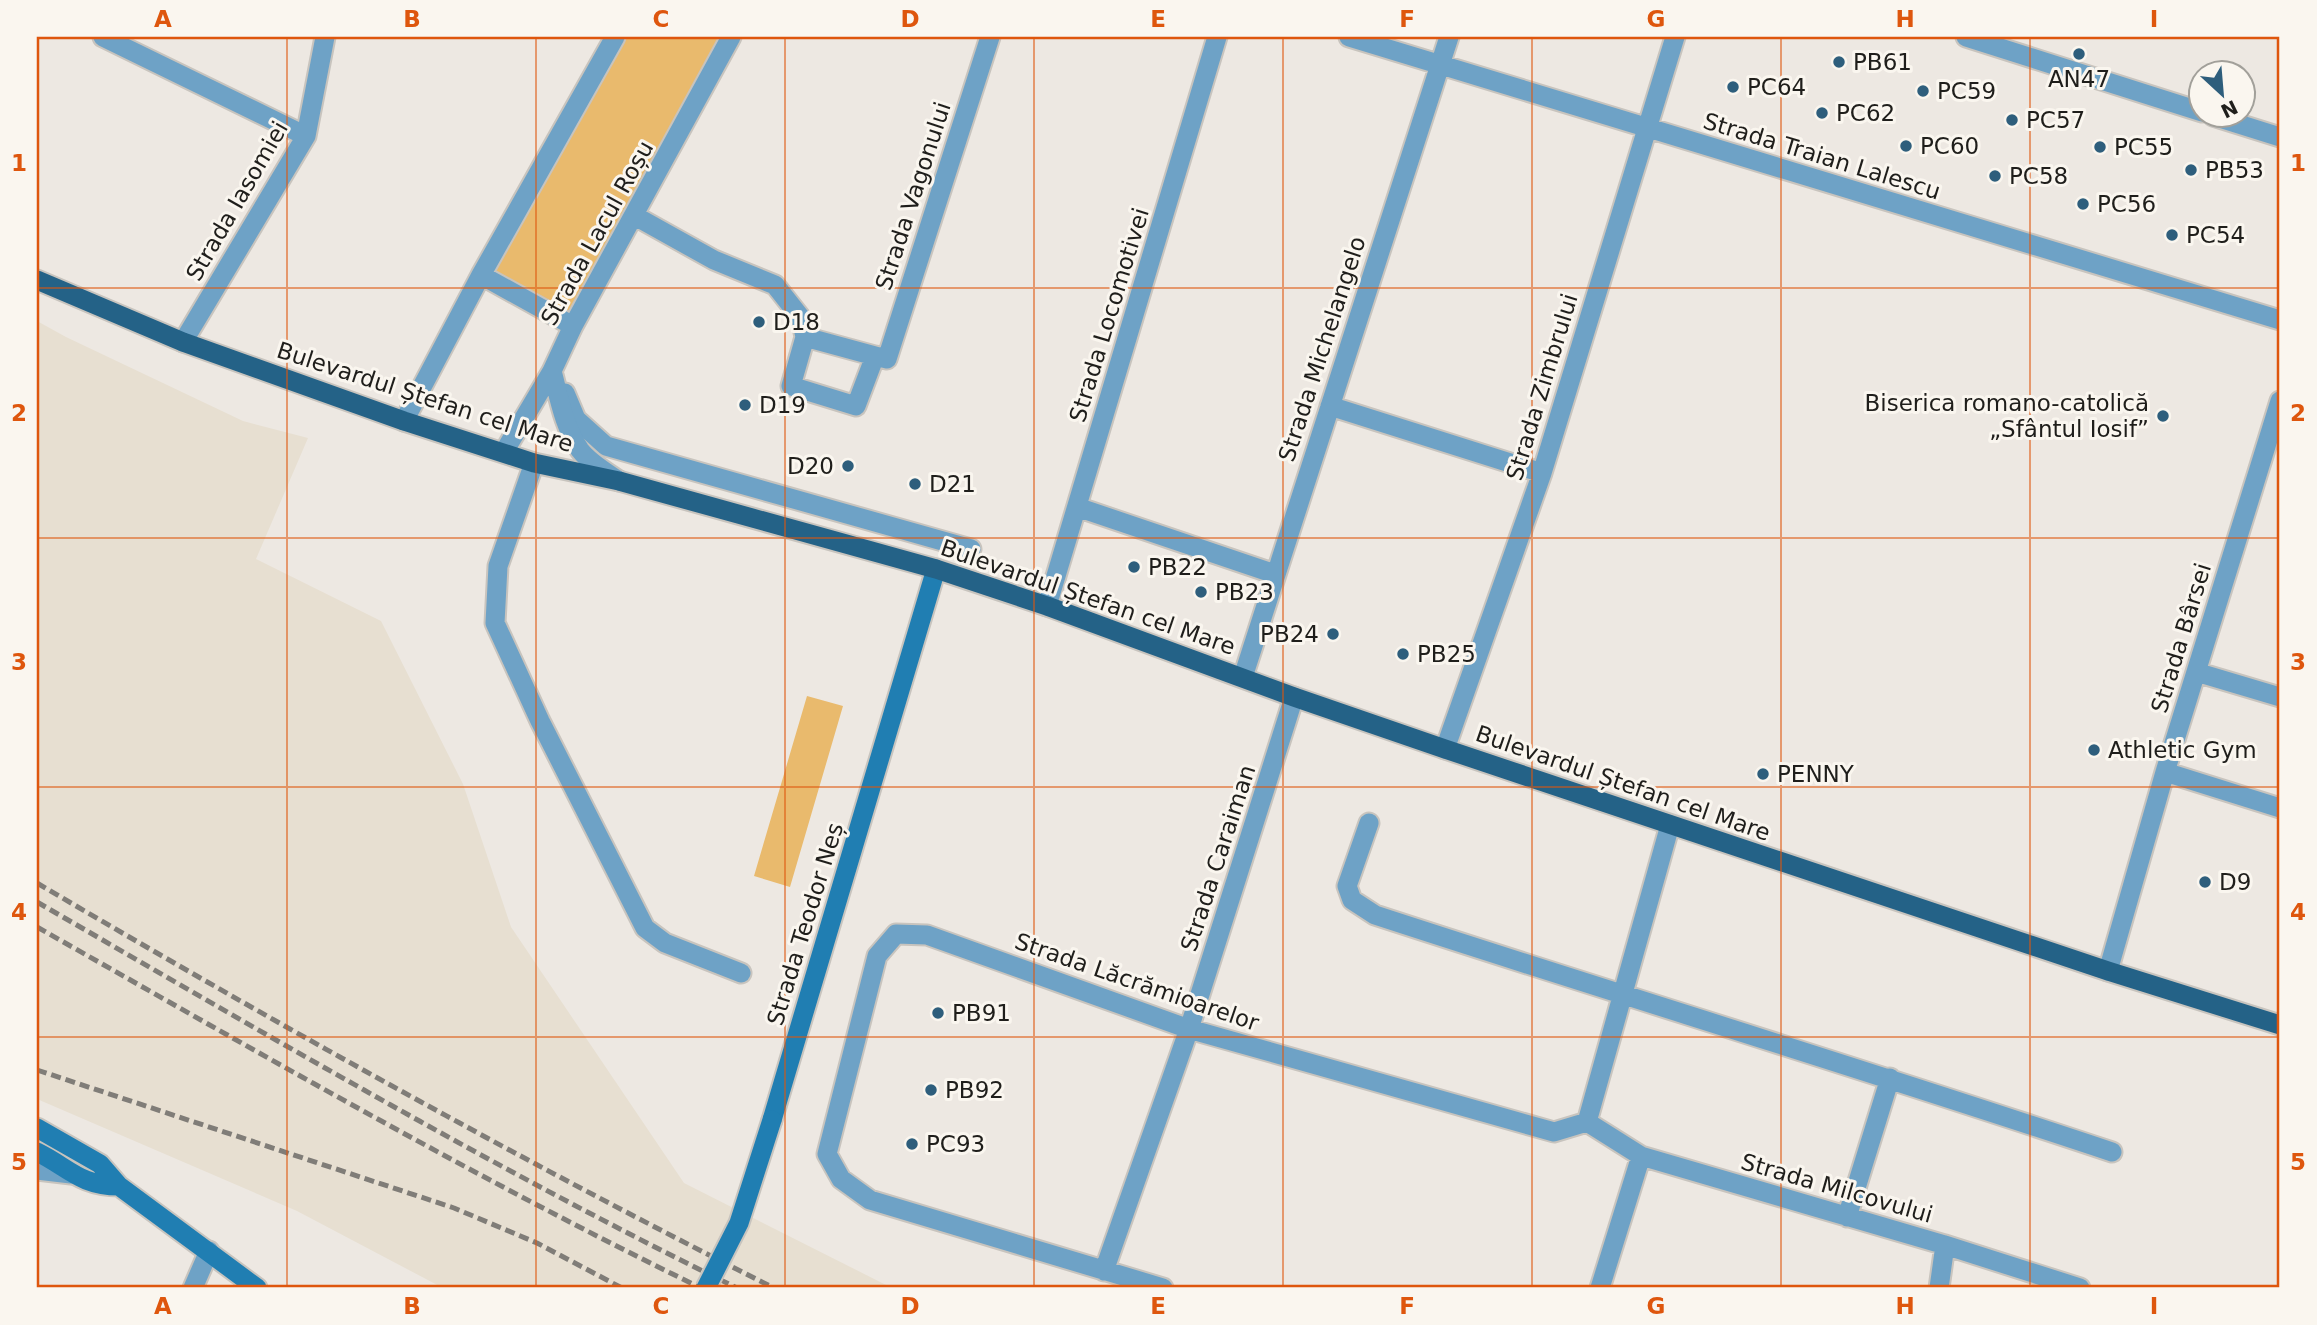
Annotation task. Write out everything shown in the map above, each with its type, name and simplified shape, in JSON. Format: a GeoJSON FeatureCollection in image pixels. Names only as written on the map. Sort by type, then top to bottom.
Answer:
{"type":"FeatureCollection","features":[{"type":"Feature","properties":{"kind":"main road","name":"Bulevardul Ștefan cel Mare"},"geometry":{"type":"LineString","coordinates":[[37,280],[183,342],[404,421],[534,463],[619,481],[936,569],[1047,606],[1294,697],[1445,749],[2108,971],[2280,1025]]}},
{"type":"Feature","properties":{"kind":"main road","name":"Strada Teodor Neș"},"geometry":{"type":"LineString","coordinates":[[706,1288],[739,1223],[772,1120],[936,569]]}},
{"type":"Feature","properties":{"kind":"main road"},"geometry":{"type":"LineString","coordinates":[[39,1131],[100,1164],[119,1186],[257,1288]]}},
{"type":"Feature","properties":{"kind":"main road"},"geometry":{"type":"LineString","coordinates":[[37,1152],[71,1174],[101,1186],[119,1186]]}},
{"type":"Feature","properties":{"kind":"street"},"geometry":{"type":"LineString","coordinates":[[103,37],[306,136]]}},
{"type":"Feature","properties":{"kind":"street","name":"Strada Iasomiei"},"geometry":{"type":"LineString","coordinates":[[183,342],[306,136],[325,37]]}},
{"type":"Feature","properties":{"kind":"street"},"geometry":{"type":"LineString","coordinates":[[404,421],[481,275],[615,37]]}},
{"type":"Feature","properties":{"kind":"street","name":"Strada Lacul Roșu"},"geometry":{"type":"LineString","coordinates":[[504,452],[552,371],[573,326],[731,37]]}},
{"type":"Feature","properties":{"kind":"street","name":"Strada Vagonului"},"geometry":{"type":"LineString","coordinates":[[805,337],[791,386],[856,406],[875,356],[887,359],[990,37]]}},
{"type":"Feature","properties":{"kind":"street","name":"Strada Locomotivei"},"geometry":{"type":"LineString","coordinates":[[1047,606],[1217,37]]}},
{"type":"Feature","properties":{"kind":"street","name":"Strada Traian Lalescu"},"geometry":{"type":"LineString","coordinates":[[1349,37],[2280,320]]}},
{"type":"Feature","properties":{"kind":"street","name":"Strada Michelangelo"},"geometry":{"type":"LineString","coordinates":[[1243,677],[1449,37]]}},
{"type":"Feature","properties":{"kind":"street","name":"Strada Zimbrului"},"geometry":{"type":"LineString","coordinates":[[1445,749],[1542,472],[1675,37]]}},
{"type":"Feature","properties":{"kind":"street"},"geometry":{"type":"LineString","coordinates":[[1966,37],[2188,108]]}},
{"type":"Feature","properties":{"kind":"street"},"geometry":{"type":"LineString","coordinates":[[2258,130],[2280,137]]}},
{"type":"Feature","properties":{"kind":"street"},"geometry":{"type":"LineString","coordinates":[[635,216],[714,260],[775,285],[801,318],[805,337],[875,356]]}},
{"type":"Feature","properties":{"kind":"street"},"geometry":{"type":"LineString","coordinates":[[481,275],[573,326]]}},
{"type":"Feature","properties":{"kind":"street"},"geometry":{"type":"LineString","coordinates":[[552,371],[563,412],[580,450],[594,464],[619,481]]}},
{"type":"Feature","properties":{"kind":"street"},"geometry":{"type":"LineString","coordinates":[[565,393],[576,419],[606,446],[971,549]]}},
{"type":"Feature","properties":{"kind":"street","name":"Strada Bârsei"},"geometry":{"type":"LineString","coordinates":[[2108,971],[2165,772],[2280,401]]}},
{"type":"Feature","properties":{"kind":"street"},"geometry":{"type":"LineString","coordinates":[[1330,406],[1542,472]]}},
{"type":"Feature","properties":{"kind":"street"},"geometry":{"type":"LineString","coordinates":[[534,463],[498,566],[495,623],[546,733],[645,928],[665,943],[741,973]]}},
{"type":"Feature","properties":{"kind":"street"},"geometry":{"type":"LineString","coordinates":[[1077,507],[1275,574]]}},
{"type":"Feature","properties":{"kind":"street"},"geometry":{"type":"LineString","coordinates":[[2196,672],[2280,697]]}},
{"type":"Feature","properties":{"kind":"street","name":"Strada Caraiman"},"geometry":{"type":"LineString","coordinates":[[1104,1271],[1189,1029],[1294,697]]}},
{"type":"Feature","properties":{"kind":"street"},"geometry":{"type":"LineString","coordinates":[[2165,772],[2280,808]]}},
{"type":"Feature","properties":{"kind":"street"},"geometry":{"type":"LineString","coordinates":[[1369,823],[1347,886],[1352,900],[1375,915],[1890,1078],[2112,1152]]}},
{"type":"Feature","properties":{"kind":"street"},"geometry":{"type":"LineString","coordinates":[[1587,1122],[1670,825]]}},
{"type":"Feature","properties":{"kind":"street","name":"Strada Lăcrămioarelor"},"geometry":{"type":"LineString","coordinates":[[1104,1271],[870,1200],[841,1180],[827,1154],[877,956],[896,934],[927,935],[1189,1029],[1555,1132],[1587,1122]]}},
{"type":"Feature","properties":{"kind":"street"},"geometry":{"type":"LineString","coordinates":[[1847,1217],[1890,1078]]}},
{"type":"Feature","properties":{"kind":"street","name":"Strada Milcovului"},"geometry":{"type":"LineString","coordinates":[[1587,1122],[1641,1156],[1945,1245],[2080,1288]]}},
{"type":"Feature","properties":{"kind":"street"},"geometry":{"type":"LineString","coordinates":[[1600,1288],[1641,1156]]}},
{"type":"Feature","properties":{"kind":"street"},"geometry":{"type":"LineString","coordinates":[[37,1170],[71,1174]]}},
{"type":"Feature","properties":{"kind":"street"},"geometry":{"type":"LineString","coordinates":[[1940,1288],[1945,1245]]}},
{"type":"Feature","properties":{"kind":"street"},"geometry":{"type":"LineString","coordinates":[[193,1288],[209,1251]]}},
{"type":"Feature","properties":{"kind":"street"},"geometry":{"type":"LineString","coordinates":[[1104,1271],[1163,1288]]}},
{"type":"Feature","properties":{"kind":"shaded area"},"geometry":{"type":"Polygon","coordinates":[[[609,37],[730,37],[573,326],[481,275],[609,37]]]}},
{"type":"Feature","properties":{"kind":"shaded area"},"geometry":{"type":"Polygon","coordinates":[[[37,321],[243,421],[308,438],[256,559],[381,621],[463,784],[511,927],[684,1183],[892,1288],[443,1288],[297,1211],[37,1099],[37,321]]]}},
{"type":"Feature","properties":{"kind":"shaded area"},"geometry":{"type":"Polygon","coordinates":[[[807,696],[843,706],[790,887],[754,876],[807,696]]]}},
{"type":"Feature","properties":{"kind":"railway"},"geometry":{"type":"LineString","coordinates":[[37,883],[402,1092],[587,1192],[774,1288]]}},
{"type":"Feature","properties":{"kind":"railway"},"geometry":{"type":"LineString","coordinates":[[37,902],[471,1150],[737,1288]]}},
{"type":"Feature","properties":{"kind":"railway"},"geometry":{"type":"LineString","coordinates":[[37,927],[449,1158],[701,1288]]}},
{"type":"Feature","properties":{"kind":"railway"},"geometry":{"type":"LineString","coordinates":[[37,1070],[454,1208],[537,1243],[622,1288]]}},
{"type":"Feature","properties":{"kind":"place","name":"AN47"},"geometry":{"type":"Point","coordinates":[2079,54]}},
{"type":"Feature","properties":{"kind":"place","name":"PB61"},"geometry":{"type":"Point","coordinates":[1839,62]}},
{"type":"Feature","properties":{"kind":"place","name":"PC64"},"geometry":{"type":"Point","coordinates":[1733,87]}},
{"type":"Feature","properties":{"kind":"place","name":"PC59"},"geometry":{"type":"Point","coordinates":[1923,91]}},
{"type":"Feature","properties":{"kind":"place","name":"PC62"},"geometry":{"type":"Point","coordinates":[1822,113]}},
{"type":"Feature","properties":{"kind":"place","name":"PC57"},"geometry":{"type":"Point","coordinates":[2012,120]}},
{"type":"Feature","properties":{"kind":"place","name":"PC60"},"geometry":{"type":"Point","coordinates":[1906,146]}},
{"type":"Feature","properties":{"kind":"place","name":"PC55"},"geometry":{"type":"Point","coordinates":[2100,147]}},
{"type":"Feature","properties":{"kind":"place","name":"PB53"},"geometry":{"type":"Point","coordinates":[2191,170]}},
{"type":"Feature","properties":{"kind":"place","name":"PC58"},"geometry":{"type":"Point","coordinates":[1995,176]}},
{"type":"Feature","properties":{"kind":"place","name":"PC56"},"geometry":{"type":"Point","coordinates":[2083,204]}},
{"type":"Feature","properties":{"kind":"place","name":"PC54"},"geometry":{"type":"Point","coordinates":[2172,235]}},
{"type":"Feature","properties":{"kind":"place","name":"D18"},"geometry":{"type":"Point","coordinates":[759,322]}},
{"type":"Feature","properties":{"kind":"place","name":"D19"},"geometry":{"type":"Point","coordinates":[745,405]}},
{"type":"Feature","properties":{"kind":"place","name":"Biserica romano-catolică „Sfântul Iosif”"},"geometry":{"type":"Point","coordinates":[2163,416]}},
{"type":"Feature","properties":{"kind":"place","name":"D20"},"geometry":{"type":"Point","coordinates":[848,466]}},
{"type":"Feature","properties":{"kind":"place","name":"D21"},"geometry":{"type":"Point","coordinates":[915,484]}},
{"type":"Feature","properties":{"kind":"place","name":"PB22"},"geometry":{"type":"Point","coordinates":[1134,567]}},
{"type":"Feature","properties":{"kind":"place","name":"PB23"},"geometry":{"type":"Point","coordinates":[1201,592]}},
{"type":"Feature","properties":{"kind":"place","name":"PB24"},"geometry":{"type":"Point","coordinates":[1333,634]}},
{"type":"Feature","properties":{"kind":"place","name":"PB25"},"geometry":{"type":"Point","coordinates":[1403,654]}},
{"type":"Feature","properties":{"kind":"place","name":"Athletic Gym"},"geometry":{"type":"Point","coordinates":[2094,750]}},
{"type":"Feature","properties":{"kind":"place","name":"PENNY"},"geometry":{"type":"Point","coordinates":[1763,774]}},
{"type":"Feature","properties":{"kind":"place","name":"D9"},"geometry":{"type":"Point","coordinates":[2205,882]}},
{"type":"Feature","properties":{"kind":"place","name":"PB91"},"geometry":{"type":"Point","coordinates":[938,1013]}},
{"type":"Feature","properties":{"kind":"place","name":"PB92"},"geometry":{"type":"Point","coordinates":[931,1090]}},
{"type":"Feature","properties":{"kind":"place","name":"PC93"},"geometry":{"type":"Point","coordinates":[912,1144]}}]}
